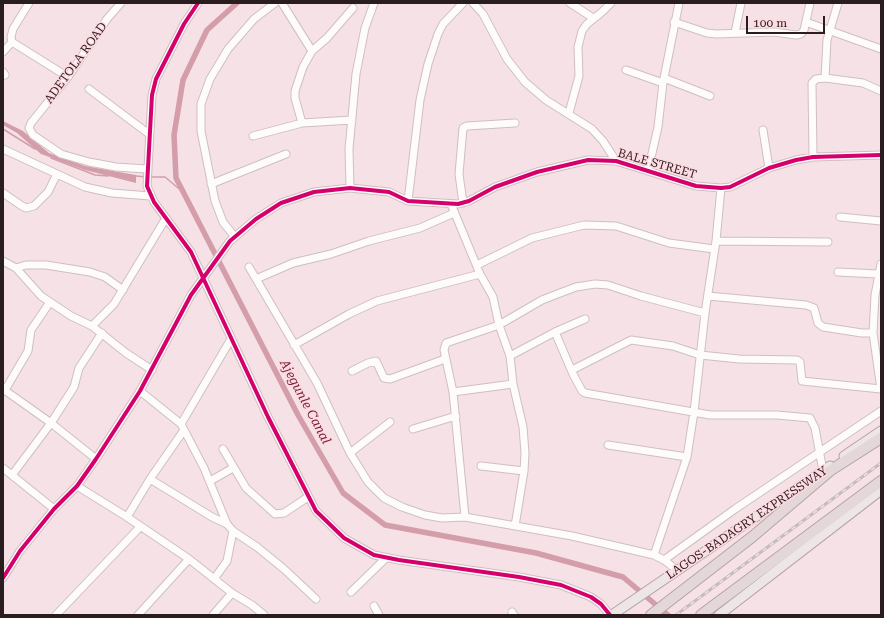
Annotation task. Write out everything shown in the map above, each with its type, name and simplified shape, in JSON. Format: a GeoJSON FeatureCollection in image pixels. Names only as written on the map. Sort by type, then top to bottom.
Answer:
{"type":"FeatureCollection","features":[{"type":"Feature","properties":{"kind":"highway","name":"LAGOS-BADAGRY EXPRESSWAY"},"geometry":{"type":"LineString","coordinates":[[651,614],[676,597],[752,537],[831,470],[881,438]]}},
{"type":"Feature","properties":{"kind":"highway"},"geometry":{"type":"LineString","coordinates":[[701,615],[881,481]]}},
{"type":"Feature","properties":{"kind":"main road","name":"LAGOS-BADAGRY EXPRESSWAY"},"geometry":{"type":"LineString","coordinates":[[611,615],[881,431]]}},
{"type":"Feature","properties":{"kind":"main road"},"geometry":{"type":"LineString","coordinates":[[719,615],[881,490]]}},
{"type":"Feature","properties":{"kind":"street"},"geometry":{"type":"LineString","coordinates":[[3,52],[12,42],[13,29],[29,3]]}},
{"type":"Feature","properties":{"kind":"street","name":"ADETOLA ROAD"},"geometry":{"type":"LineString","coordinates":[[121,3],[107,20],[68,77],[31,123],[29,128],[33,136],[61,154],[108,166],[147,172]]}},
{"type":"Feature","properties":{"kind":"street"},"geometry":{"type":"LineString","coordinates":[[198,3],[184,24],[156,79],[152,95],[147,186],[150,196],[186,244],[205,276],[231,339],[316,511],[344,538],[374,555],[519,577],[561,586],[592,597],[611,615]]}},
{"type":"Feature","properties":{"kind":"street"},"geometry":{"type":"LineString","coordinates":[[232,238],[223,222],[215,201],[211,184],[201,130],[201,104],[213,73],[236,38],[254,18],[275,3]]}},
{"type":"Feature","properties":{"kind":"street"},"geometry":{"type":"LineString","coordinates":[[282,3],[312,51]]}},
{"type":"Feature","properties":{"kind":"street"},"geometry":{"type":"LineString","coordinates":[[350,188],[349,149],[361,44],[374,3]]}},
{"type":"Feature","properties":{"kind":"street"},"geometry":{"type":"LineString","coordinates":[[408,201],[420,100],[429,58],[443,24],[462,3]]}},
{"type":"Feature","properties":{"kind":"street"},"geometry":{"type":"LineString","coordinates":[[473,3],[483,14],[507,59],[525,82],[546,100],[569,113],[592,129],[603,141],[616,161]]}},
{"type":"Feature","properties":{"kind":"street"},"geometry":{"type":"LineString","coordinates":[[570,3],[594,18]]}},
{"type":"Feature","properties":{"kind":"street"},"geometry":{"type":"LineString","coordinates":[[569,113],[579,76],[579,38],[587,24],[611,3]]}},
{"type":"Feature","properties":{"kind":"street"},"geometry":{"type":"LineString","coordinates":[[648,171],[658,127],[664,80],[674,22],[679,3]]}},
{"type":"Feature","properties":{"kind":"street"},"geometry":{"type":"LineString","coordinates":[[735,33],[741,3]]}},
{"type":"Feature","properties":{"kind":"street"},"geometry":{"type":"LineString","coordinates":[[674,22],[707,33],[774,32],[796,35],[801,34],[806,22],[810,3]]}},
{"type":"Feature","properties":{"kind":"street"},"geometry":{"type":"LineString","coordinates":[[826,78],[825,59],[829,30],[838,3]]}},
{"type":"Feature","properties":{"kind":"street"},"geometry":{"type":"LineString","coordinates":[[302,123],[295,98],[303,67],[312,51],[327,38],[353,8]]}},
{"type":"Feature","properties":{"kind":"street"},"geometry":{"type":"LineString","coordinates":[[806,22],[881,49]]}},
{"type":"Feature","properties":{"kind":"street"},"geometry":{"type":"LineString","coordinates":[[12,42],[68,77]]}},
{"type":"Feature","properties":{"kind":"street"},"geometry":{"type":"LineString","coordinates":[[626,70],[664,80],[710,96]]}},
{"type":"Feature","properties":{"kind":"street"},"geometry":{"type":"LineString","coordinates":[[813,157],[811,88],[812,83],[816,79],[826,78],[863,82],[881,91]]}},
{"type":"Feature","properties":{"kind":"street"},"geometry":{"type":"LineString","coordinates":[[89,88],[149,134]]}},
{"type":"Feature","properties":{"kind":"street"},"geometry":{"type":"LineString","coordinates":[[253,136],[302,123],[352,120]]}},
{"type":"Feature","properties":{"kind":"street"},"geometry":{"type":"LineString","coordinates":[[463,203],[459,174],[463,128],[467,126],[515,123]]}},
{"type":"Feature","properties":{"kind":"street"},"geometry":{"type":"LineString","coordinates":[[763,130],[769,168]]}},
{"type":"Feature","properties":{"kind":"street"},"geometry":{"type":"LineString","coordinates":[[3,149],[85,187],[103,192],[150,196]]}},
{"type":"Feature","properties":{"kind":"street"},"geometry":{"type":"LineString","coordinates":[[211,184],[286,154]]}},
{"type":"Feature","properties":{"kind":"street","name":"BALE STREET"},"geometry":{"type":"LineString","coordinates":[[3,578],[20,551],[54,509],[77,486],[96,459],[140,391],[183,309],[232,238],[269,210],[297,197],[314,192],[350,188],[389,192],[408,201],[451,204],[463,203],[508,182],[555,166],[588,160],[616,161],[696,186],[721,188],[730,187],[769,168],[813,157],[881,155]]}},
{"type":"Feature","properties":{"kind":"street"},"geometry":{"type":"LineString","coordinates":[[3,193],[26,208],[34,206],[48,192],[57,174]]}},
{"type":"Feature","properties":{"kind":"street"},"geometry":{"type":"LineString","coordinates":[[654,555],[686,457],[694,412],[705,313],[716,241],[721,188]]}},
{"type":"Feature","properties":{"kind":"street"},"geometry":{"type":"LineString","coordinates":[[451,204],[480,274],[493,297],[499,324],[510,356],[513,384],[524,427],[524,471],[515,526]]}},
{"type":"Feature","properties":{"kind":"street"},"geometry":{"type":"LineString","coordinates":[[256,279],[293,263],[331,254],[369,241],[420,228],[454,213]]}},
{"type":"Feature","properties":{"kind":"street"},"geometry":{"type":"LineString","coordinates":[[840,217],[881,221]]}},
{"type":"Feature","properties":{"kind":"street"},"geometry":{"type":"LineString","coordinates":[[92,326],[104,315],[123,290],[166,218]]}},
{"type":"Feature","properties":{"kind":"street"},"geometry":{"type":"LineString","coordinates":[[477,265],[532,238],[584,225],[616,226],[669,243],[714,249]]}},
{"type":"Feature","properties":{"kind":"street"},"geometry":{"type":"LineString","coordinates":[[716,241],[828,242]]}},
{"type":"Feature","properties":{"kind":"street"},"geometry":{"type":"LineString","coordinates":[[3,260],[16,268],[31,286],[50,302],[71,316],[92,326],[126,353],[152,370]]}},
{"type":"Feature","properties":{"kind":"street"},"geometry":{"type":"LineString","coordinates":[[572,370],[631,340],[673,346],[700,356],[739,359],[797,360],[800,362],[802,381],[881,389],[873,333],[878,274],[881,264]]}},
{"type":"Feature","properties":{"kind":"street"},"geometry":{"type":"LineString","coordinates":[[16,268],[26,265],[41,265],[90,272],[105,277],[123,290]]}},
{"type":"Feature","properties":{"kind":"street"},"geometry":{"type":"LineString","coordinates":[[249,267],[317,383],[350,453],[368,482],[384,498],[402,507],[425,515],[442,518],[465,518],[608,543],[654,555],[664,560],[677,570]]}},
{"type":"Feature","properties":{"kind":"street"},"geometry":{"type":"LineString","coordinates":[[838,272],[878,274]]}},
{"type":"Feature","properties":{"kind":"street"},"geometry":{"type":"LineString","coordinates":[[294,345],[377,301],[480,274]]}},
{"type":"Feature","properties":{"kind":"street"},"geometry":{"type":"LineString","coordinates":[[465,518],[453,392],[445,359],[444,346],[448,341],[499,324],[554,296],[576,287],[595,284],[608,285],[641,296],[705,313]]}},
{"type":"Feature","properties":{"kind":"street"},"geometry":{"type":"LineString","coordinates":[[708,296],[806,305],[814,308],[818,323],[823,327],[862,333],[873,333]]}},
{"type":"Feature","properties":{"kind":"street"},"geometry":{"type":"LineString","coordinates":[[50,302],[32,330],[28,351],[4,390],[51,423],[96,459]]}},
{"type":"Feature","properties":{"kind":"street"},"geometry":{"type":"LineString","coordinates":[[510,356],[555,332],[585,319]]}},
{"type":"Feature","properties":{"kind":"street"},"geometry":{"type":"LineString","coordinates":[[555,332],[582,391],[585,393],[710,415],[806,416],[813,421],[823,471]]}},
{"type":"Feature","properties":{"kind":"street"},"geometry":{"type":"LineString","coordinates":[[54,509],[6,473],[51,423],[74,387],[79,368],[102,333]]}},
{"type":"Feature","properties":{"kind":"street"},"geometry":{"type":"LineString","coordinates":[[127,517],[183,427],[231,339]]}},
{"type":"Feature","properties":{"kind":"street"},"geometry":{"type":"LineString","coordinates":[[352,371],[368,363],[376,361],[384,378],[390,379],[445,359]]}},
{"type":"Feature","properties":{"kind":"street"},"geometry":{"type":"LineString","coordinates":[[453,392],[513,384]]}},
{"type":"Feature","properties":{"kind":"street"},"geometry":{"type":"LineString","coordinates":[[140,391],[183,427],[210,481],[227,524],[233,531],[263,551],[316,599]]}},
{"type":"Feature","properties":{"kind":"street"},"geometry":{"type":"LineString","coordinates":[[664,560],[819,451],[881,411]]}},
{"type":"Feature","properties":{"kind":"street"},"geometry":{"type":"LineString","coordinates":[[413,429],[456,416]]}},
{"type":"Feature","properties":{"kind":"street"},"geometry":{"type":"LineString","coordinates":[[350,453],[390,422]]}},
{"type":"Feature","properties":{"kind":"street"},"geometry":{"type":"LineString","coordinates":[[608,445],[686,457]]}},
{"type":"Feature","properties":{"kind":"street"},"geometry":{"type":"LineString","coordinates":[[223,449],[233,468],[250,493],[274,514],[284,513],[308,497]]}},
{"type":"Feature","properties":{"kind":"street"},"geometry":{"type":"LineString","coordinates":[[481,466],[524,471]]}},
{"type":"Feature","properties":{"kind":"street"},"geometry":{"type":"LineString","coordinates":[[210,481],[233,468]]}},
{"type":"Feature","properties":{"kind":"street"},"geometry":{"type":"LineString","coordinates":[[150,479],[212,517],[227,524]]}},
{"type":"Feature","properties":{"kind":"street"},"geometry":{"type":"LineString","coordinates":[[77,486],[127,517],[189,559],[232,593],[252,605],[264,615]]}},
{"type":"Feature","properties":{"kind":"street"},"geometry":{"type":"LineString","coordinates":[[56,615],[140,527]]}},
{"type":"Feature","properties":{"kind":"street"},"geometry":{"type":"LineString","coordinates":[[214,579],[227,561],[233,531]]}},
{"type":"Feature","properties":{"kind":"street"},"geometry":{"type":"LineString","coordinates":[[351,592],[386,558]]}},
{"type":"Feature","properties":{"kind":"street"},"geometry":{"type":"LineString","coordinates":[[138,615],[189,559]]}},
{"type":"Feature","properties":{"kind":"street"},"geometry":{"type":"LineString","coordinates":[[213,615],[232,593]]}},
{"type":"Feature","properties":{"kind":"street"},"geometry":{"type":"LineString","coordinates":[[374,606],[378,615]]}},
{"type":"Feature","properties":{"kind":"shaded area"},"geometry":{"type":"Polygon","coordinates":[[[3,121],[23,131],[49,153],[85,166],[136,175],[136,183],[85,170],[41,154],[17,133],[3,125],[3,121]]]}},
{"type":"Feature","properties":{"kind":"waterway","name":"Ajegunle Canal"},"geometry":{"type":"LineString","coordinates":[[237,3],[207,30],[183,80],[174,135],[176,178],[298,415],[343,493],[385,525],[536,553],[623,577],[668,615]]}},
{"type":"Feature","properties":{"kind":"waterway"},"geometry":{"type":"LineString","coordinates":[[3,129],[35,149]]}},
{"type":"Feature","properties":{"kind":"waterway"},"geometry":{"type":"LineString","coordinates":[[51,158],[95,175],[108,176]]}},
{"type":"Feature","properties":{"kind":"waterway"},"geometry":{"type":"LineString","coordinates":[[136,176],[146,177]]}},
{"type":"Feature","properties":{"kind":"waterway"},"geometry":{"type":"LineString","coordinates":[[150,177],[165,177],[184,193]]}},
{"type":"Feature","properties":{"kind":"railway"},"geometry":{"type":"LineString","coordinates":[[676,615],[881,463]]}},
{"type":"Feature","properties":{"kind":"cycle path"},"geometry":{"type":"LineString","coordinates":[[198,3],[184,24],[156,79],[152,95],[147,186],[154,202],[191,252],[268,417],[316,511],[344,538],[374,555],[519,577],[561,585],[591,597],[601,604],[610,615]]}},
{"type":"Feature","properties":{"kind":"cycle path"},"geometry":{"type":"LineString","coordinates":[[3,578],[20,551],[54,509],[77,486],[96,459],[140,391],[191,295],[230,241],[256,219],[281,203],[314,192],[350,188],[389,192],[408,201],[458,204],[469,201],[495,187],[537,172],[588,160],[616,161],[696,186],[721,188],[730,187],[769,168],[796,160],[813,157],[881,155]]}}]}
